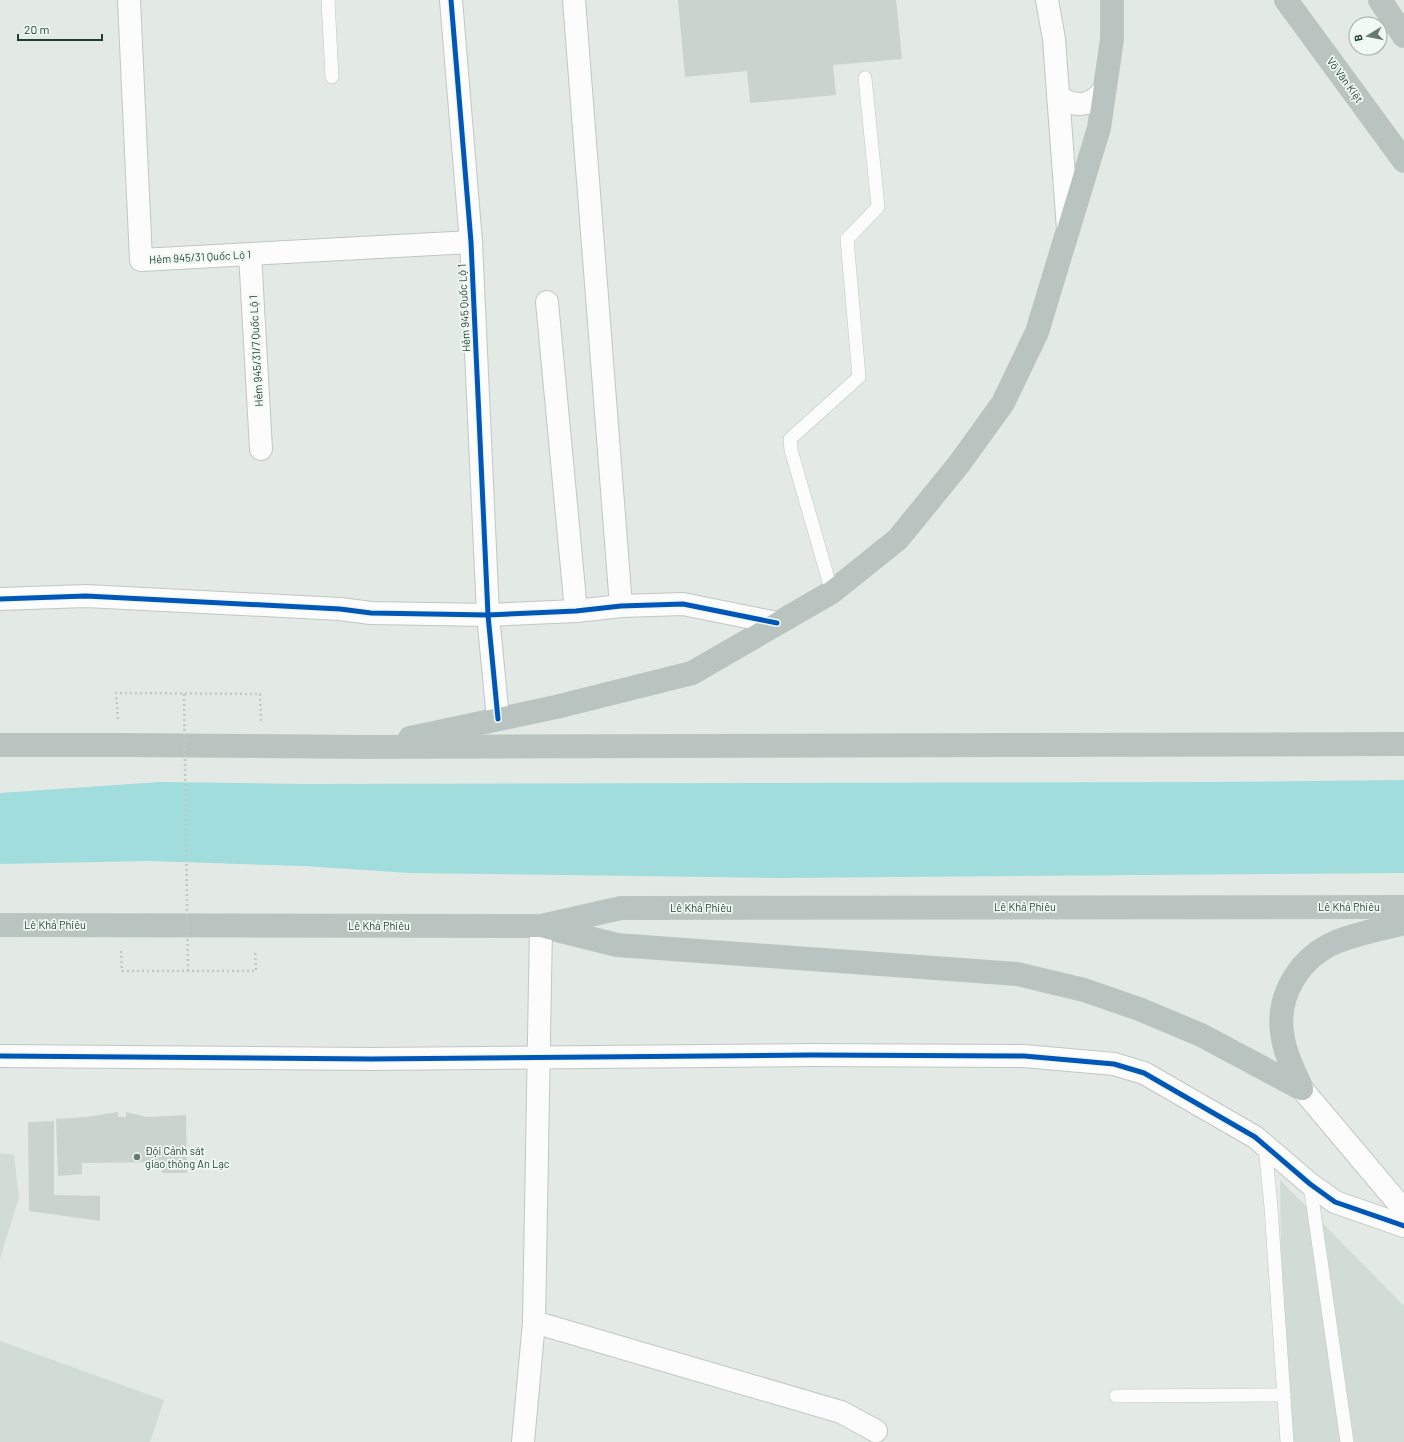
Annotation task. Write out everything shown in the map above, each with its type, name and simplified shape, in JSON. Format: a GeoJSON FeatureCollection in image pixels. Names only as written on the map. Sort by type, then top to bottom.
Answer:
{"type":"FeatureCollection","features":[{"type":"Feature","properties":{"kind":"highway"},"geometry":{"type":"LineString","coordinates":[[364,747],[556,707],[692,672],[832,592],[898,539],[960,464],[1003,403],[1037,332],[1099,128],[1112,39],[1112,0]]}},
{"type":"Feature","properties":{"kind":"highway","name":"Võ Văn Kiệt"},"geometry":{"type":"LineString","coordinates":[[1286,0],[1404,160]]}},
{"type":"Feature","properties":{"kind":"highway"},"geometry":{"type":"LineString","coordinates":[[1380,0],[1404,36]]}},
{"type":"Feature","properties":{"kind":"highway"},"geometry":{"type":"LineString","coordinates":[[0,745],[364,747],[1404,744]]}},
{"type":"Feature","properties":{"kind":"highway","name":"Lê Khả Phiêu"},"geometry":{"type":"LineString","coordinates":[[0,925],[541,926],[621,908],[1404,907]]}},
{"type":"Feature","properties":{"kind":"highway"},"geometry":{"type":"LineString","coordinates":[[1302,1089],[1286,1052],[1282,1031],[1282,1006],[1288,987],[1297,973],[1317,952],[1336,942],[1404,923]]}},
{"type":"Feature","properties":{"kind":"highway"},"geometry":{"type":"LineString","coordinates":[[541,926],[617,945],[1017,974],[1084,990],[1139,1009],[1201,1035],[1302,1089]]}},
{"type":"Feature","properties":{"kind":"street","name":"Hẻm 945/31 Quốc Lộ 1"},"geometry":{"type":"LineString","coordinates":[[129,0],[141,260],[471,242]]}},
{"type":"Feature","properties":{"kind":"street","name":"Hẻm 945 Quốc Lộ 1"},"geometry":{"type":"LineString","coordinates":[[451,0],[471,242],[488,615],[498,719]]}},
{"type":"Feature","properties":{"kind":"street"},"geometry":{"type":"LineString","coordinates":[[574,0],[621,606]]}},
{"type":"Feature","properties":{"kind":"street"},"geometry":{"type":"LineString","coordinates":[[1047,0],[1054,39],[1068,229]]}},
{"type":"Feature","properties":{"kind":"street"},"geometry":{"type":"LineString","coordinates":[[1058,96],[1065,101],[1080,104],[1090,102],[1099,97],[1105,89]]}},
{"type":"Feature","properties":{"kind":"street","name":"Hẻm 945/31/7 Quốc Lộ 1"},"geometry":{"type":"LineString","coordinates":[[250,254],[261,449]]}},
{"type":"Feature","properties":{"kind":"street"},"geometry":{"type":"LineString","coordinates":[[547,302],[576,611]]}},
{"type":"Feature","properties":{"kind":"street"},"geometry":{"type":"LineString","coordinates":[[0,599],[86,596],[340,609],[370,613],[488,615],[576,611],[621,606],[683,604],[776,623]]}},
{"type":"Feature","properties":{"kind":"street"},"geometry":{"type":"LineString","coordinates":[[523,1442],[534,1322],[541,926]]}},
{"type":"Feature","properties":{"kind":"street"},"geometry":{"type":"LineString","coordinates":[[0,1056],[372,1059],[812,1055],[1016,1056],[1114,1064],[1144,1073],[1255,1137],[1310,1184],[1335,1202],[1404,1226]]}},
{"type":"Feature","properties":{"kind":"street"},"geometry":{"type":"LineString","coordinates":[[1302,1089],[1404,1210]]}},
{"type":"Feature","properties":{"kind":"street"},"geometry":{"type":"LineString","coordinates":[[534,1322],[841,1412],[876,1431]]}},
{"type":"Feature","properties":{"kind":"lane"},"geometry":{"type":"LineString","coordinates":[[328,0],[332,77]]}},
{"type":"Feature","properties":{"kind":"lane"},"geometry":{"type":"LineString","coordinates":[[832,592],[791,450],[790,440],[859,377],[847,238],[878,207],[865,78]]}},
{"type":"Feature","properties":{"kind":"lane"},"geometry":{"type":"LineString","coordinates":[[1265,1146],[1271,1207],[1287,1442]]}},
{"type":"Feature","properties":{"kind":"lane"},"geometry":{"type":"LineString","coordinates":[[1310,1184],[1346,1442]]}},
{"type":"Feature","properties":{"kind":"lane"},"geometry":{"type":"LineString","coordinates":[[1116,1396],[1284,1395]]}},
{"type":"Feature","properties":{"kind":"path"},"geometry":{"type":"LineString","coordinates":[[121,745],[116,693],[260,694],[262,746]]}},
{"type":"Feature","properties":{"kind":"path"},"geometry":{"type":"LineString","coordinates":[[184,694],[188,971]]}},
{"type":"Feature","properties":{"kind":"path"},"geometry":{"type":"LineString","coordinates":[[121,925],[122,971],[256,971],[254,926]]}},
{"type":"Feature","properties":{"kind":"shaded area"},"geometry":{"type":"Polygon","coordinates":[[[0,1153],[14,1155],[19,1197],[0,1259],[0,1153]]]}},
{"type":"Feature","properties":{"kind":"shaded area"},"geometry":{"type":"Polygon","coordinates":[[[1280,1180],[1404,1306],[1404,1442],[1284,1442],[1280,1180]]]}},
{"type":"Feature","properties":{"kind":"shaded area"},"geometry":{"type":"Polygon","coordinates":[[[0,1341],[164,1400],[150,1442],[0,1442],[0,1341]]]}},
{"type":"Feature","properties":{"kind":"water"},"geometry":{"type":"Polygon","coordinates":[[[1404,780],[1404,873],[778,878],[410,873],[304,866],[150,861],[0,864],[0,793],[160,782],[304,784],[1215,782],[1404,780]]]}},
{"type":"Feature","properties":{"kind":"building"},"geometry":{"type":"Polygon","coordinates":[[[678,0],[896,0],[902,59],[833,65],[836,95],[750,103],[747,71],[685,77],[678,0]]]}},
{"type":"Feature","properties":{"kind":"building"},"geometry":{"type":"Polygon","coordinates":[[[118,1112],[118,1117],[126,1117],[126,1112],[147,1117],[186,1115],[187,1173],[162,1173],[162,1162],[82,1163],[82,1174],[58,1176],[56,1119],[86,1117],[118,1112]]]}},
{"type":"Feature","properties":{"kind":"building"},"geometry":{"type":"Polygon","coordinates":[[[54,1121],[54,1195],[100,1196],[100,1221],[29,1211],[28,1122],[54,1121]]]}},
{"type":"Feature","properties":{"kind":"cycle path"},"geometry":{"type":"LineString","coordinates":[[451,0],[471,242],[488,615],[498,719]]}},
{"type":"Feature","properties":{"kind":"cycle path"},"geometry":{"type":"LineString","coordinates":[[0,599],[86,596],[340,609],[371,613],[488,615],[576,611],[621,606],[683,604],[777,623]]}},
{"type":"Feature","properties":{"kind":"cycle path"},"geometry":{"type":"LineString","coordinates":[[0,1056],[371,1059],[812,1055],[1024,1056],[1114,1064],[1144,1073],[1255,1137],[1310,1184],[1335,1202],[1404,1226]]}},
{"type":"Feature","properties":{"kind":"place","name":"Đội Cảnh sát giao thông An Lạc"},"geometry":{"type":"Point","coordinates":[137,1157]}}]}
